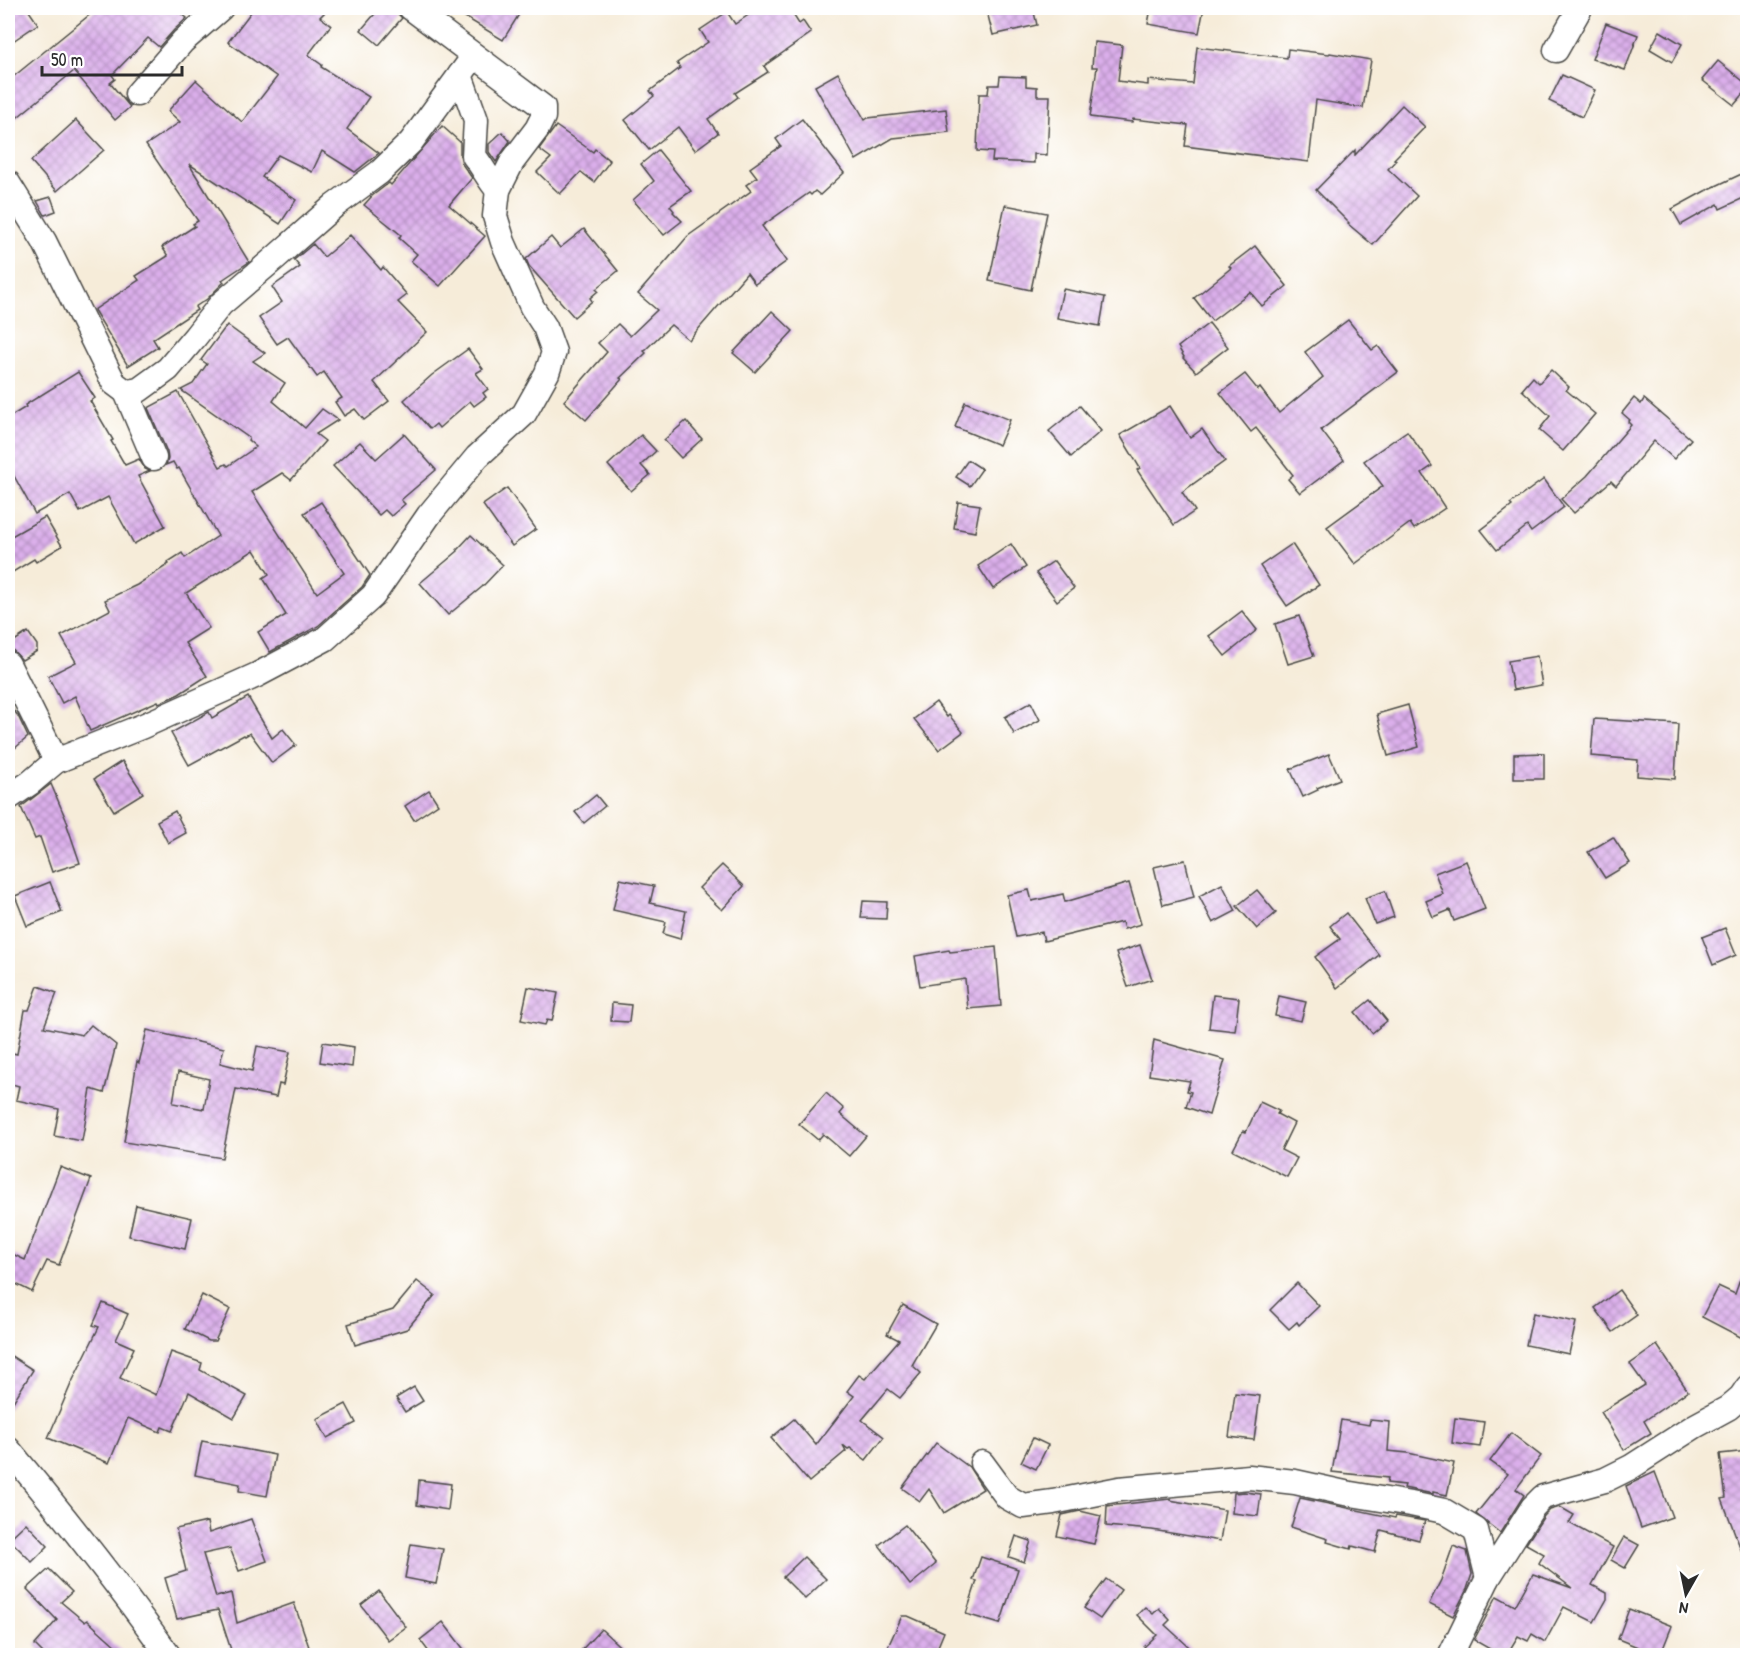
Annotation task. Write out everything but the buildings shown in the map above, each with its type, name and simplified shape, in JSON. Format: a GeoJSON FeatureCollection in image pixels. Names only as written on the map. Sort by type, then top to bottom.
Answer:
{"type":"FeatureCollection","features":[{"type":"Feature","properties":{"kind":"street"},"geometry":{"type":"LineString","coordinates":[[137,94],[183,41],[221,8]]}},
{"type":"Feature","properties":{"kind":"street"},"geometry":{"type":"LineString","coordinates":[[8,798],[56,761],[143,726],[257,675],[325,639],[373,596],[429,515],[477,457],[524,414],[547,373],[554,352],[545,327],[532,307],[503,242],[495,216],[498,190],[512,162],[537,129],[543,117],[543,107],[467,65],[411,8]]}},
{"type":"Feature","properties":{"kind":"street"},"geometry":{"type":"LineString","coordinates":[[1556,50],[1580,8]]}},
{"type":"Feature","properties":{"kind":"street"},"geometry":{"type":"LineString","coordinates":[[467,65],[476,120],[474,156],[484,167],[489,180],[498,190]]}},
{"type":"Feature","properties":{"kind":"street"},"geometry":{"type":"LineString","coordinates":[[126,392],[140,390],[168,369],[220,304],[334,206],[380,172],[411,142],[467,65]]}},
{"type":"Feature","properties":{"kind":"street"},"geometry":{"type":"LineString","coordinates":[[8,183],[44,241],[114,383],[126,392],[154,459]]}},
{"type":"Feature","properties":{"kind":"street"},"geometry":{"type":"LineString","coordinates":[[8,664],[56,761]]}},
{"type":"Feature","properties":{"kind":"street"},"geometry":{"type":"LineString","coordinates":[[1450,1656],[1488,1578],[1533,1507],[1544,1497],[1605,1480],[1631,1467],[1728,1408],[1741,1397],[1748,1387]]}},
{"type":"Feature","properties":{"kind":"street"},"geometry":{"type":"LineString","coordinates":[[8,1449],[118,1585],[169,1656]]}},
{"type":"Feature","properties":{"kind":"street"},"geometry":{"type":"LineString","coordinates":[[981,1463],[1007,1497],[1023,1506],[1119,1489],[1249,1477],[1295,1482],[1444,1511],[1476,1530],[1488,1578]]}}]}
